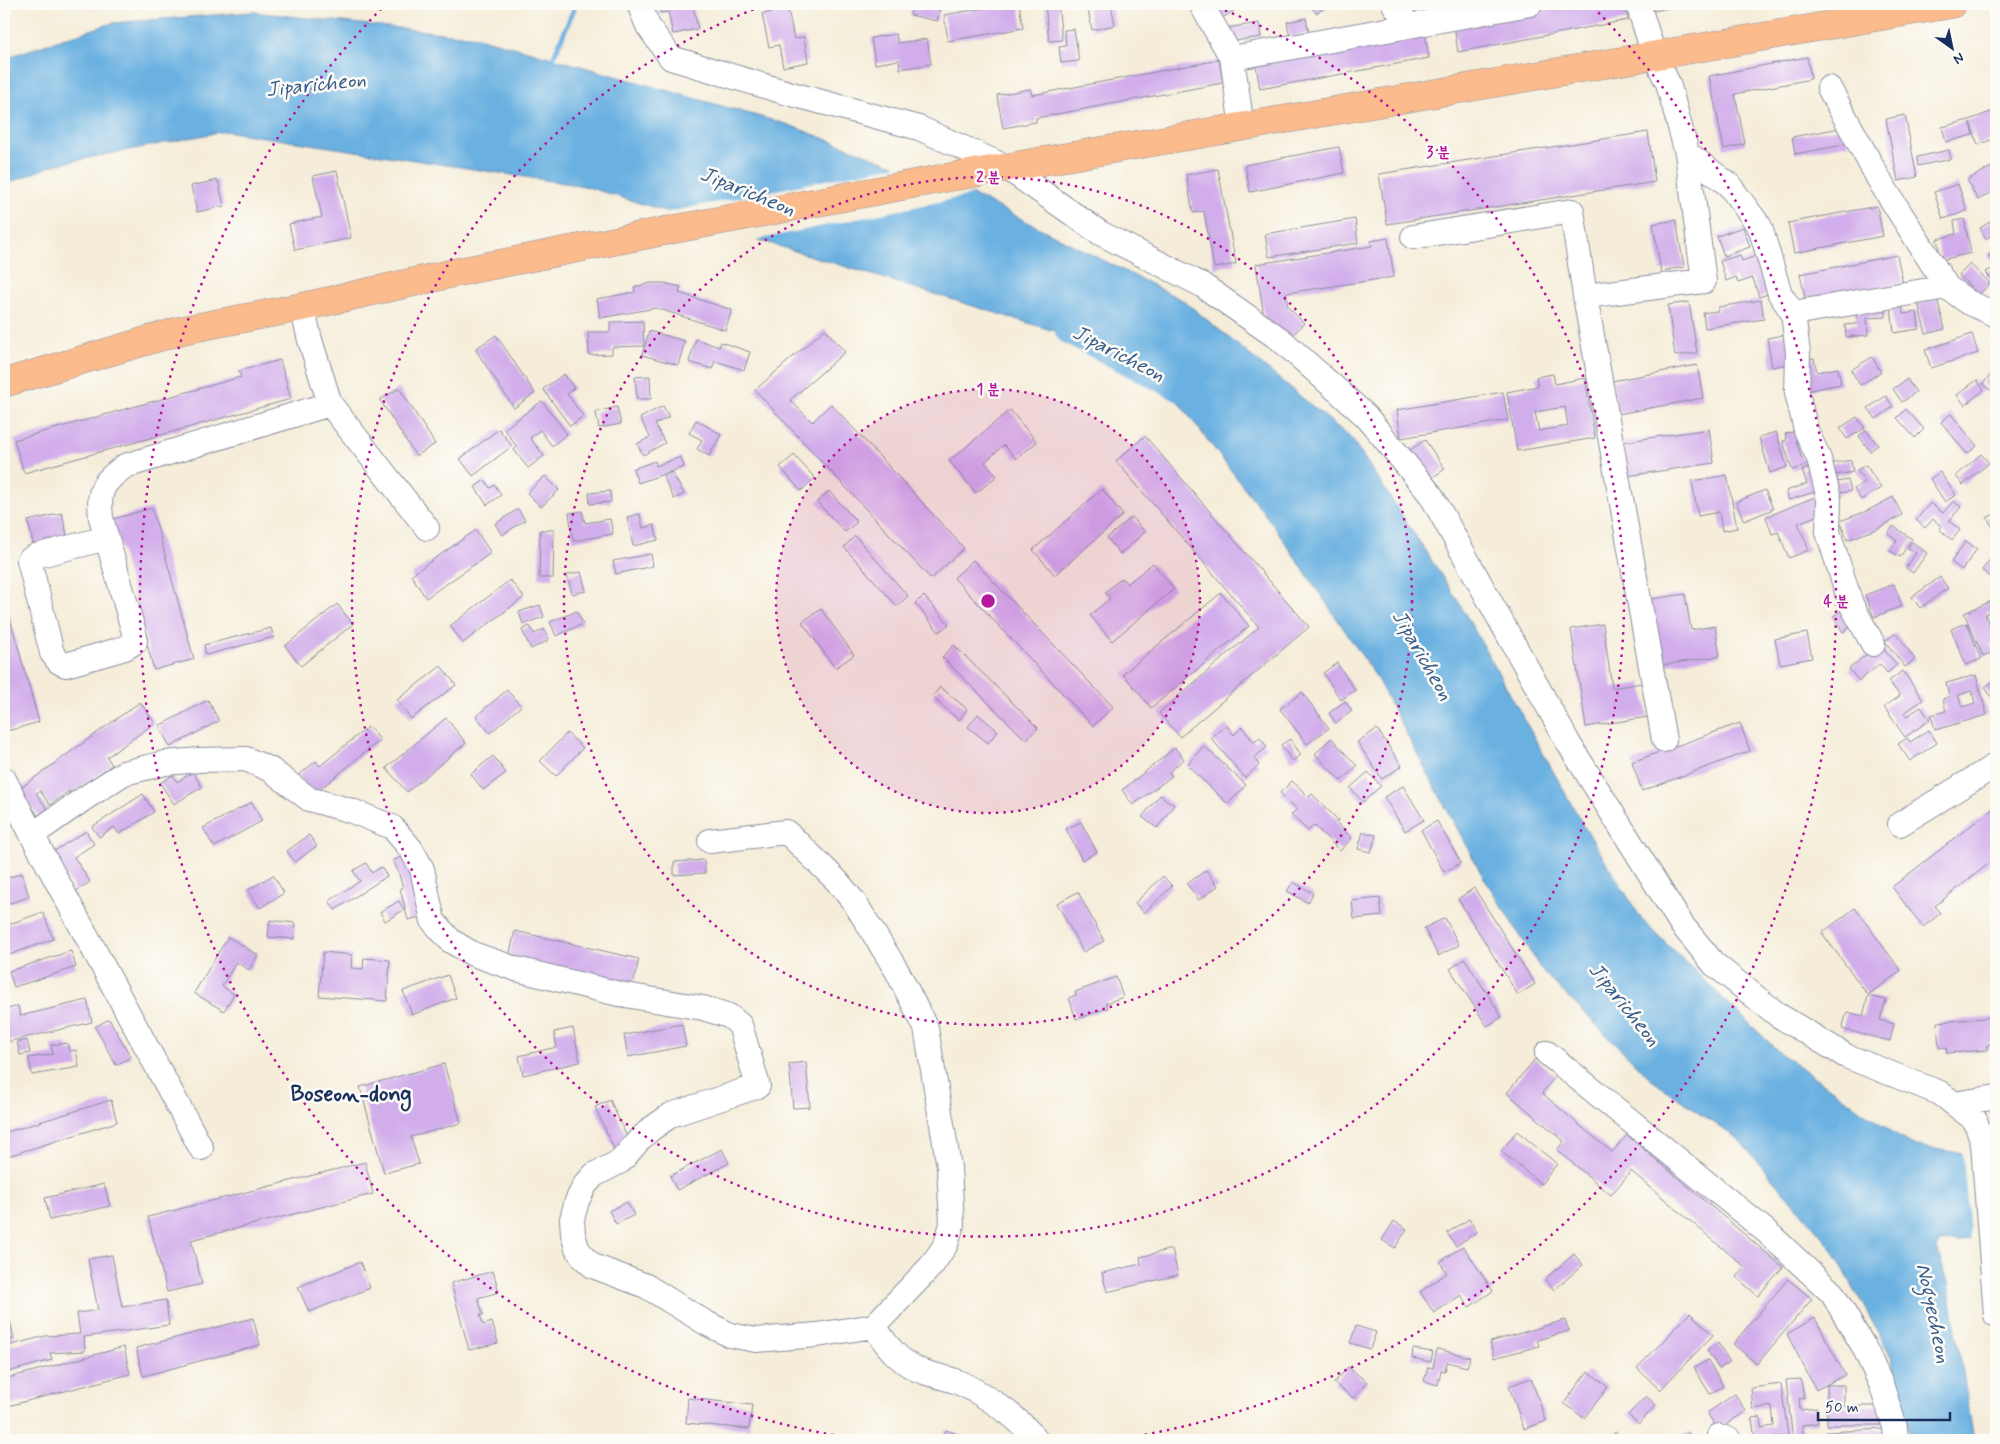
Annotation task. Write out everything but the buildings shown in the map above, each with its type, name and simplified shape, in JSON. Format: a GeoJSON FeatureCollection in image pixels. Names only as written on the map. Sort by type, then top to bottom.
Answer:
{"type":"FeatureCollection","features":[{"type":"Feature","properties":{"kind":"main road"},"geometry":{"type":"LineString","coordinates":[[4,383],[183,330],[670,230],[945,178],[1952,4]]}},
{"type":"Feature","properties":{"kind":"street"},"geometry":{"type":"LineString","coordinates":[[639,4],[648,26],[671,58],[788,93],[919,128],[1006,168],[1100,233],[1202,285],[1281,340],[1366,416],[1431,495],[1569,744],[1682,925],[1714,964],[1778,1015],[1846,1056],[1940,1093],[1975,1120],[1983,1144],[1996,1315]]}},
{"type":"Feature","properties":{"kind":"street"},"geometry":{"type":"LineString","coordinates":[[1201,4],[1232,58],[1242,127]]}},
{"type":"Feature","properties":{"kind":"street"},"geometry":{"type":"LineString","coordinates":[[1394,4],[1408,25]]}},
{"type":"Feature","properties":{"kind":"street"},"geometry":{"type":"LineString","coordinates":[[1232,58],[1530,4]]}},
{"type":"Feature","properties":{"kind":"street"},"geometry":{"type":"LineString","coordinates":[[1585,296],[1704,281],[1687,153],[1668,83],[1654,55],[1638,4]]}},
{"type":"Feature","properties":{"kind":"street"},"geometry":{"type":"LineString","coordinates":[[1829,88],[1882,184],[1947,287],[1968,302],[1996,315]]}},
{"type":"Feature","properties":{"kind":"street"},"geometry":{"type":"LineString","coordinates":[[1687,153],[1729,185],[1760,227],[1780,294],[1793,313],[1798,353],[1797,393],[1806,430],[1819,458],[1829,499],[1828,532],[1851,604],[1873,644]]}},
{"type":"Feature","properties":{"kind":"street"},"geometry":{"type":"LineString","coordinates":[[1413,237],[1572,211],[1585,296],[1664,740]]}},
{"type":"Feature","properties":{"kind":"street"},"geometry":{"type":"LineString","coordinates":[[1793,313],[1947,287]]}},
{"type":"Feature","properties":{"kind":"street"},"geometry":{"type":"LineString","coordinates":[[302,306],[310,340],[330,404],[427,528]]}},
{"type":"Feature","properties":{"kind":"street"},"geometry":{"type":"LineString","coordinates":[[107,538],[36,556],[29,560],[52,653],[58,662],[66,665],[125,648],[134,642],[135,636],[107,538],[101,518],[99,500],[106,480],[125,466],[330,404]]}},
{"type":"Feature","properties":{"kind":"street"},"geometry":{"type":"LineString","coordinates":[[32,835],[124,773],[174,762],[246,759],[271,770],[310,800],[352,811],[392,827],[411,849],[422,869],[433,921],[452,941],[472,954],[516,969],[619,994],[703,1008],[729,1016],[740,1025],[758,1086],[671,1116],[651,1129],[621,1161],[594,1176],[585,1185],[577,1201],[572,1219],[573,1234],[577,1248],[593,1266],[646,1286],[706,1323],[730,1335],[756,1340],[817,1335],[874,1326],[932,1265],[946,1244],[952,1224],[949,1167],[926,1028],[897,971],[855,903],[837,880],[793,838],[786,832],[710,841]]}},
{"type":"Feature","properties":{"kind":"street"},"geometry":{"type":"LineString","coordinates":[[1900,824],[1996,765]]}},
{"type":"Feature","properties":{"kind":"street"},"geometry":{"type":"LineString","coordinates":[[4,779],[32,835],[201,1148]]}},
{"type":"Feature","properties":{"kind":"street"},"geometry":{"type":"LineString","coordinates":[[1547,1053],[1767,1232],[1832,1293],[1864,1347],[1881,1384],[1895,1427],[1896,1440]]}},
{"type":"Feature","properties":{"kind":"street"},"geometry":{"type":"LineString","coordinates":[[1955,1104],[1996,1097]]}},
{"type":"Feature","properties":{"kind":"street"},"geometry":{"type":"LineString","coordinates":[[874,1326],[893,1352],[910,1366],[958,1382],[983,1395],[1029,1431],[1036,1440]]}},
{"type":"Feature","properties":{"kind":"water","name":"Nogyecheon"},"geometry":{"type":"Polygon","coordinates":[[[253,12],[478,37],[789,125],[980,198],[1184,301],[1351,438],[1457,599],[1582,823],[1642,920],[1780,1053],[1911,1145],[1959,1153],[1996,1146],[1996,1239],[1939,1242],[1937,1249],[1948,1283],[1974,1440],[1911,1440],[1891,1356],[1832,1248],[1739,1140],[1653,1081],[1542,971],[1481,873],[1375,675],[1274,526],[1145,359],[584,186],[225,131],[53,165],[4,185],[4,61],[14,55],[112,23],[253,12]]]}},
{"type":"Feature","properties":{"kind":"pier"},"geometry":{"type":"Polygon","coordinates":[[[900,165],[972,195],[751,241],[663,213],[900,165]]]}},
{"type":"Feature","properties":{"kind":"pier"},"geometry":{"type":"Polygon","coordinates":[[[1996,1143],[1996,1241],[1971,1243],[1962,1150],[1996,1143]]]}},
{"type":"Feature","properties":{"kind":"waterway"},"geometry":{"type":"LineString","coordinates":[[551,63],[576,4]]}},
{"type":"Feature","properties":{"kind":"waterway","name":"Jiparicheon"},"geometry":{"type":"LineString","coordinates":[[1070,329],[1192,392]]}},
{"type":"Feature","properties":{"kind":"district","name":"Boseon-dong"},"geometry":{"type":"Point","coordinates":[351,1093]}}]}
